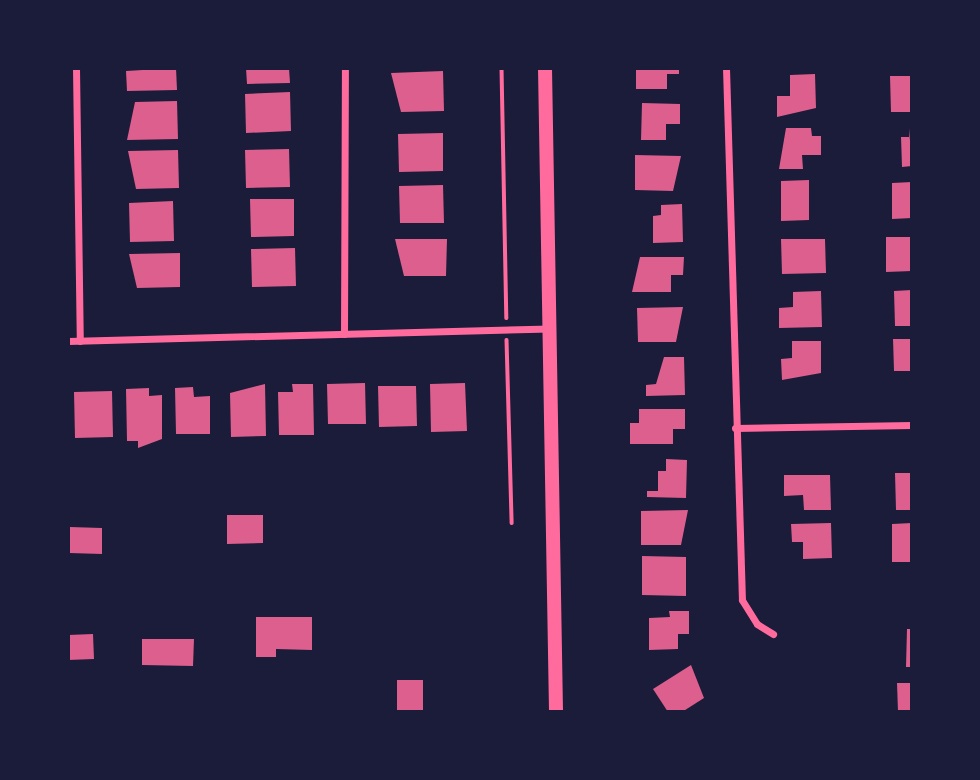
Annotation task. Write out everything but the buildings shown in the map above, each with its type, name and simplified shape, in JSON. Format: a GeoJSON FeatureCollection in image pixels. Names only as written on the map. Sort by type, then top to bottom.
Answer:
{"type":"FeatureCollection","features":[{"type":"Feature","properties":{"kind":"main road"},"geometry":{"type":"LineString","coordinates":[[545,68],[556,712]]}},
{"type":"Feature","properties":{"kind":"street"},"geometry":{"type":"LineString","coordinates":[[76,68],[80,341]]}},
{"type":"Feature","properties":{"kind":"street"},"geometry":{"type":"LineString","coordinates":[[344,334],[345,68]]}},
{"type":"Feature","properties":{"kind":"street"},"geometry":{"type":"LineString","coordinates":[[726,68],[742,600],[757,624],[774,634]]}},
{"type":"Feature","properties":{"kind":"street"},"geometry":{"type":"LineString","coordinates":[[68,341],[550,328]]}},
{"type":"Feature","properties":{"kind":"street"},"geometry":{"type":"LineString","coordinates":[[735,428],[912,425]]}},
{"type":"Feature","properties":{"kind":"path"},"geometry":{"type":"LineString","coordinates":[[502,68],[512,523]]}}]}
